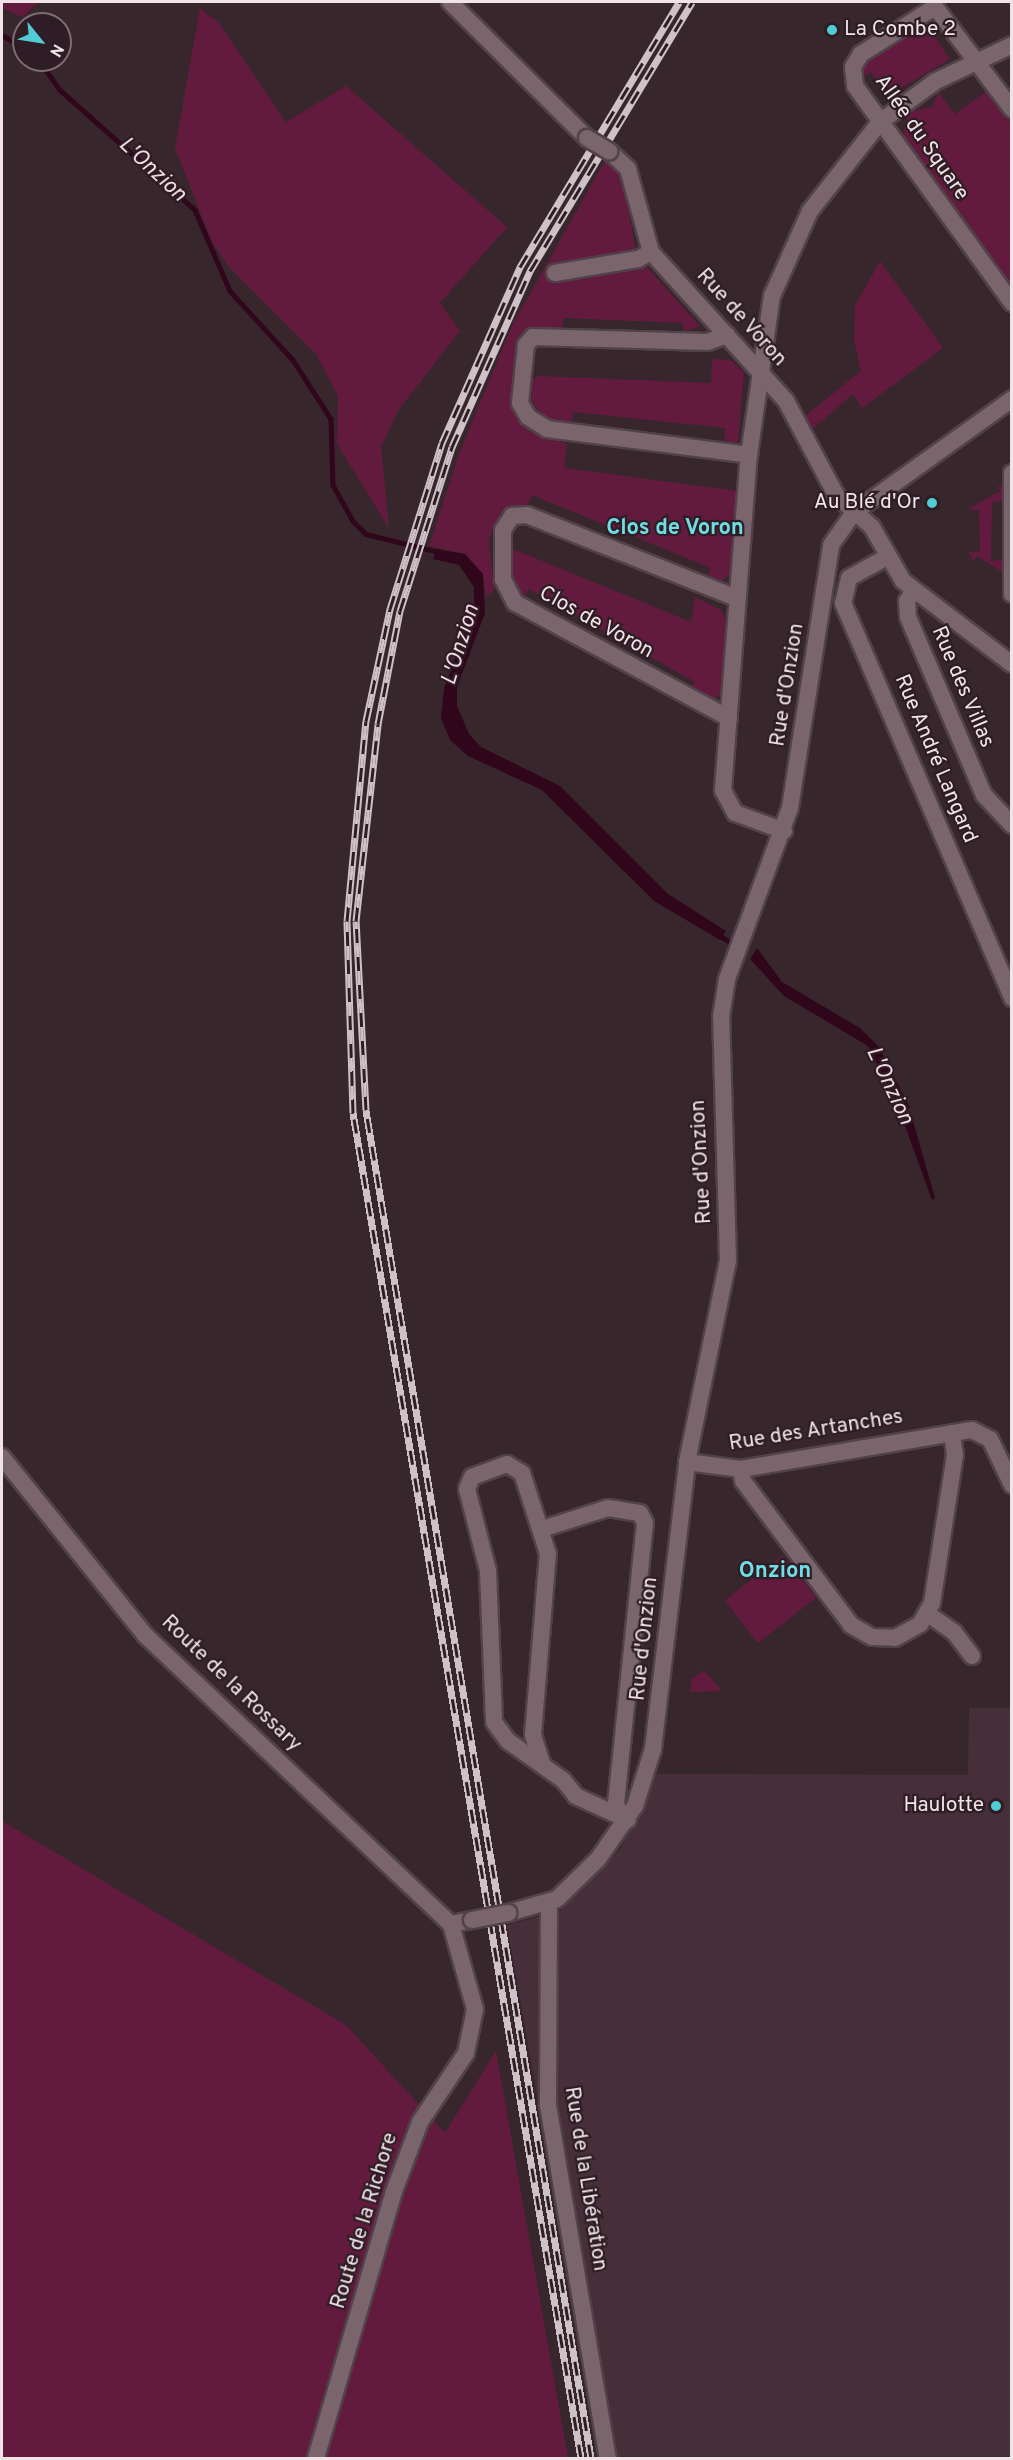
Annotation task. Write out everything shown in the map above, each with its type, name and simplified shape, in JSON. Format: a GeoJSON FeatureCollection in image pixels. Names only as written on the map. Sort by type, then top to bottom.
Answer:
{"type":"FeatureCollection","features":[{"type":"Feature","properties":{"kind":"street","name":"Rue de Voron"},"geometry":{"type":"LineString","coordinates":[[450,2],[587,138],[609,151],[628,169],[651,252],[728,335],[800,422],[830,485],[853,513],[872,527],[887,557],[914,592],[1011,664]]}},
{"type":"Feature","properties":{"kind":"street","name":"Allée du Square"},"geometry":{"type":"LineString","coordinates":[[1011,109],[939,10],[926,9],[861,54],[853,67],[855,86],[1011,303]]}},
{"type":"Feature","properties":{"kind":"street"},"geometry":{"type":"LineString","coordinates":[[784,831],[744,819],[725,800],[737,598],[749,454],[772,296],[786,254],[836,173],[880,122],[975,59],[1011,45]]}},
{"type":"Feature","properties":{"kind":"street"},"geometry":{"type":"LineString","coordinates":[[555,273],[651,252]]}},
{"type":"Feature","properties":{"kind":"street"},"geometry":{"type":"LineString","coordinates":[[728,335],[708,342],[533,337],[526,345],[520,403],[528,417],[547,429],[749,454]]}},
{"type":"Feature","properties":{"kind":"street","name":"Rue d'Onzion"},"geometry":{"type":"LineString","coordinates":[[450,1924],[549,1904],[579,1880],[624,1817],[645,1781],[660,1718],[687,1462],[728,1261],[720,1027],[736,956],[784,831],[813,680],[831,545],[853,513],[1011,399]]}},
{"type":"Feature","properties":{"kind":"street"},"geometry":{"type":"LineString","coordinates":[[1011,473],[1011,594]]}},
{"type":"Feature","properties":{"kind":"street","name":"Clos de Voron"},"geometry":{"type":"LineString","coordinates":[[729,718],[515,603],[503,579],[503,530],[512,516],[527,515],[737,598]]}},
{"type":"Feature","properties":{"kind":"street","name":"Rue André Langard"},"geometry":{"type":"LineString","coordinates":[[887,557],[849,578],[843,603],[1011,998]]}},
{"type":"Feature","properties":{"kind":"street","name":"Rue des Villas"},"geometry":{"type":"LineString","coordinates":[[914,592],[907,601],[908,617],[984,795],[1011,825]]}},
{"type":"Feature","properties":{"kind":"street"},"geometry":{"type":"LineString","coordinates":[[741,1468],[743,1481],[851,1625],[872,1637],[895,1638],[928,1614],[955,1455],[952,1433]]}},
{"type":"Feature","properties":{"kind":"street","name":"Rue des Artanches"},"geometry":{"type":"LineString","coordinates":[[687,1462],[741,1468],[952,1433],[985,1434],[1011,1485]]}},
{"type":"Feature","properties":{"kind":"street","name":"Route de la Rossary"},"geometry":{"type":"LineString","coordinates":[[2,1457],[145,1635],[450,1924]]}},
{"type":"Feature","properties":{"kind":"street"},"geometry":{"type":"LineString","coordinates":[[542,1763],[533,1736],[549,1567],[542,1529],[518,1468],[507,1464],[468,1482],[488,1571],[494,1722],[508,1742],[542,1763],[581,1800],[624,1817]]}},
{"type":"Feature","properties":{"kind":"street","name":"Rue d'Onzion"},"geometry":{"type":"LineString","coordinates":[[542,1529],[608,1508],[632,1509],[645,1523],[616,1803],[624,1817]]}},
{"type":"Feature","properties":{"kind":"street"},"geometry":{"type":"LineString","coordinates":[[928,1614],[954,1632],[972,1656]]}},
{"type":"Feature","properties":{"kind":"street","name":"Rue de la Libération"},"geometry":{"type":"LineString","coordinates":[[549,1904],[548,2105],[608,2458]]}},
{"type":"Feature","properties":{"kind":"street","name":"Route de la Richore"},"geometry":{"type":"LineString","coordinates":[[316,2458],[393,2194],[420,2122],[466,2053],[475,2009],[450,1924]]}},
{"type":"Feature","properties":{"kind":"shaded area"},"geometry":{"type":"Polygon","coordinates":[[[2,2],[39,2],[28,12],[12,12],[2,8],[2,2]]]}},
{"type":"Feature","properties":{"kind":"shaded area"},"geometry":{"type":"Polygon","coordinates":[[[200,8],[219,23],[286,122],[346,86],[507,227],[440,303],[460,331],[399,409],[381,447],[389,528],[337,444],[338,396],[316,354],[229,267],[212,242],[175,148],[200,8]]]}},
{"type":"Feature","properties":{"kind":"shaded area"},"geometry":{"type":"Polygon","coordinates":[[[926,15],[937,17],[926,25],[950,59],[888,96],[871,72],[860,79],[862,62],[926,15]]]}},
{"type":"Feature","properties":{"kind":"shaded area"},"geometry":{"type":"Polygon","coordinates":[[[988,90],[1011,122],[1011,290],[902,140],[908,112],[932,107],[938,92],[955,114],[988,90]]]}},
{"type":"Feature","properties":{"kind":"shaded area"},"geometry":{"type":"Polygon","coordinates":[[[607,157],[621,173],[636,249],[548,267],[549,280],[645,265],[700,326],[683,332],[683,323],[563,318],[562,330],[531,329],[520,340],[513,405],[532,432],[567,444],[564,468],[739,491],[732,572],[718,584],[706,579],[711,568],[532,495],[527,506],[506,510],[494,524],[489,543],[494,590],[486,596],[483,575],[465,554],[429,546],[459,454],[512,326],[607,157]]]}},
{"type":"Feature","properties":{"kind":"shaded area"},"geometry":{"type":"Polygon","coordinates":[[[880,261],[943,348],[862,408],[853,394],[809,432],[805,416],[861,371],[854,341],[855,306],[880,261]]]}},
{"type":"Feature","properties":{"kind":"shaded area"},"geometry":{"type":"Polygon","coordinates":[[[712,359],[731,360],[744,372],[738,443],[724,441],[725,428],[573,412],[572,424],[545,420],[531,400],[532,380],[538,376],[711,383],[712,359]]]}},
{"type":"Feature","properties":{"kind":"shaded area"},"geometry":{"type":"Polygon","coordinates":[[[998,485],[1003,487],[1004,501],[992,502],[991,561],[1004,560],[1004,573],[977,556],[973,561],[968,552],[980,551],[979,510],[968,509],[1000,491],[998,485]]]}},
{"type":"Feature","properties":{"kind":"shaded area"},"geometry":{"type":"Polygon","coordinates":[[[513,549],[691,622],[695,597],[721,610],[729,626],[721,694],[712,701],[689,693],[695,682],[529,589],[523,600],[511,582],[513,549]]]}},
{"type":"Feature","properties":{"kind":"shaded area"},"geometry":{"type":"Polygon","coordinates":[[[783,1555],[816,1598],[758,1643],[725,1601],[783,1555]]]}},
{"type":"Feature","properties":{"kind":"shaded area"},"geometry":{"type":"Polygon","coordinates":[[[704,1670],[722,1691],[691,1692],[691,1679],[704,1670]]]}},
{"type":"Feature","properties":{"kind":"shaded area"},"geometry":{"type":"Polygon","coordinates":[[[969,1708],[1011,1708],[1011,2458],[601,2458],[507,1925],[560,1911],[621,1848],[656,1774],[968,1775],[969,1708]]]}},
{"type":"Feature","properties":{"kind":"shaded area"},"geometry":{"type":"Polygon","coordinates":[[[2,1821],[346,2025],[445,2133],[496,2051],[568,2458],[2,2458],[2,1821]]]}},
{"type":"Feature","properties":{"kind":"water"},"geometry":{"type":"Polygon","coordinates":[[[436,549],[465,554],[483,574],[485,613],[457,687],[457,706],[469,734],[481,747],[560,786],[668,894],[726,931],[720,940],[654,901],[542,790],[468,756],[450,740],[441,718],[444,689],[474,605],[474,587],[459,565],[433,559],[436,549]]]}},
{"type":"Feature","properties":{"kind":"water"},"geometry":{"type":"Polygon","coordinates":[[[757,948],[782,982],[860,1028],[879,1047],[910,1108],[901,1111],[868,1046],[784,996],[750,959],[757,948]]]}},
{"type":"Feature","properties":{"kind":"water"},"geometry":{"type":"Polygon","coordinates":[[[911,1114],[935,1198],[932,1200],[901,1115],[911,1114]]]}},
{"type":"Feature","properties":{"kind":"waterway","name":"L'Onzion"},"geometry":{"type":"LineString","coordinates":[[2,35],[12,40]]}},
{"type":"Feature","properties":{"kind":"waterway","name":"L'Onzion"},"geometry":{"type":"LineString","coordinates":[[47,72],[60,90],[195,210],[230,291],[293,360],[331,419],[333,485],[353,521],[366,534],[439,552]]}},
{"type":"Feature","properties":{"kind":"waterway","name":"L'Onzion"},"geometry":{"type":"LineString","coordinates":[[719,935],[735,945]]}},
{"type":"Feature","properties":{"kind":"railway"},"geometry":{"type":"LineString","coordinates":[[581,2458],[353,1113],[347,921],[366,721],[390,609],[442,443],[520,267],[679,2]]}},
{"type":"Feature","properties":{"kind":"railway"},"geometry":{"type":"LineString","coordinates":[[591,2458],[366,1110],[356,921],[378,724],[400,611],[452,447],[530,271],[692,2]]}},
{"type":"Feature","properties":{"kind":"place","name":"La Combe 2"},"geometry":{"type":"Point","coordinates":[832,30]}},
{"type":"Feature","properties":{"kind":"place","name":"Au Blé d'Or"},"geometry":{"type":"Point","coordinates":[932,503]}},
{"type":"Feature","properties":{"kind":"place","name":"Haulotte"},"geometry":{"type":"Point","coordinates":[996,1806]}},
{"type":"Feature","properties":{"kind":"district","name":"Clos de Voron"},"geometry":{"type":"Point","coordinates":[675,529]}},
{"type":"Feature","properties":{"kind":"district","name":"Onzion"},"geometry":{"type":"Point","coordinates":[775,1572]}}]}
